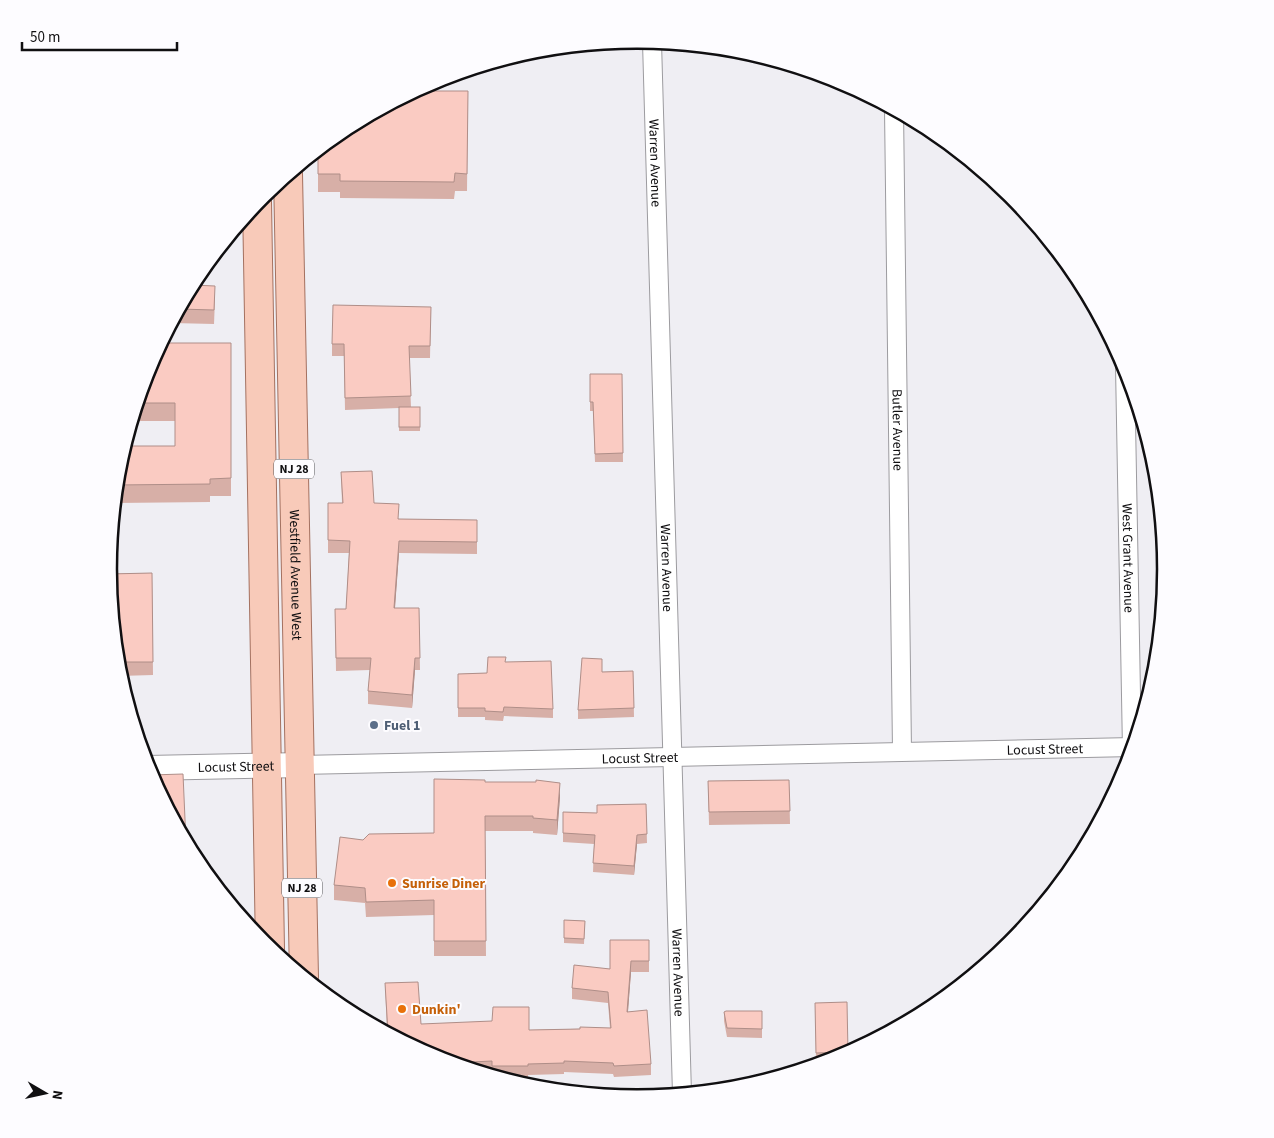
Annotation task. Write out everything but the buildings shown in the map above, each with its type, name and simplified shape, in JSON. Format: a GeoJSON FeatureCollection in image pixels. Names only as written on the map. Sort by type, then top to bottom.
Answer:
{"type":"FeatureCollection","features":[{"type":"Feature","properties":{"kind":"main road","name":"Westfield Avenue West"},"geometry":{"type":"LineString","coordinates":[[288,183],[304,968]]}},
{"type":"Feature","properties":{"kind":"main road","name":"NJ 28"},"geometry":{"type":"LineString","coordinates":[[257,214],[270,938]]}},
{"type":"Feature","properties":{"kind":"main road"},"geometry":{"type":"LineString","coordinates":[[258,242],[290,242]]}},
{"type":"Feature","properties":{"kind":"street","name":"Warren Avenue"},"geometry":{"type":"LineString","coordinates":[[652,49],[682,1087]]}},
{"type":"Feature","properties":{"kind":"street","name":"Butler Avenue"},"geometry":{"type":"LineString","coordinates":[[894,116],[902,751]]}},
{"type":"Feature","properties":{"kind":"street","name":"West Grant Avenue"},"geometry":{"type":"LineString","coordinates":[[1125,390],[1132,731]]}},
{"type":"Feature","properties":{"kind":"street","name":"Locust Street"},"geometry":{"type":"LineString","coordinates":[[156,768],[902,751],[1125,748]]}},
{"type":"Feature","properties":{"kind":"place","name":"Fuel 1"},"geometry":{"type":"Point","coordinates":[374,725]}},
{"type":"Feature","properties":{"kind":"place","name":"Sunrise Diner"},"geometry":{"type":"Point","coordinates":[392,883]}},
{"type":"Feature","properties":{"kind":"place","name":"Dunkin'"},"geometry":{"type":"Point","coordinates":[402,1009]}}]}
